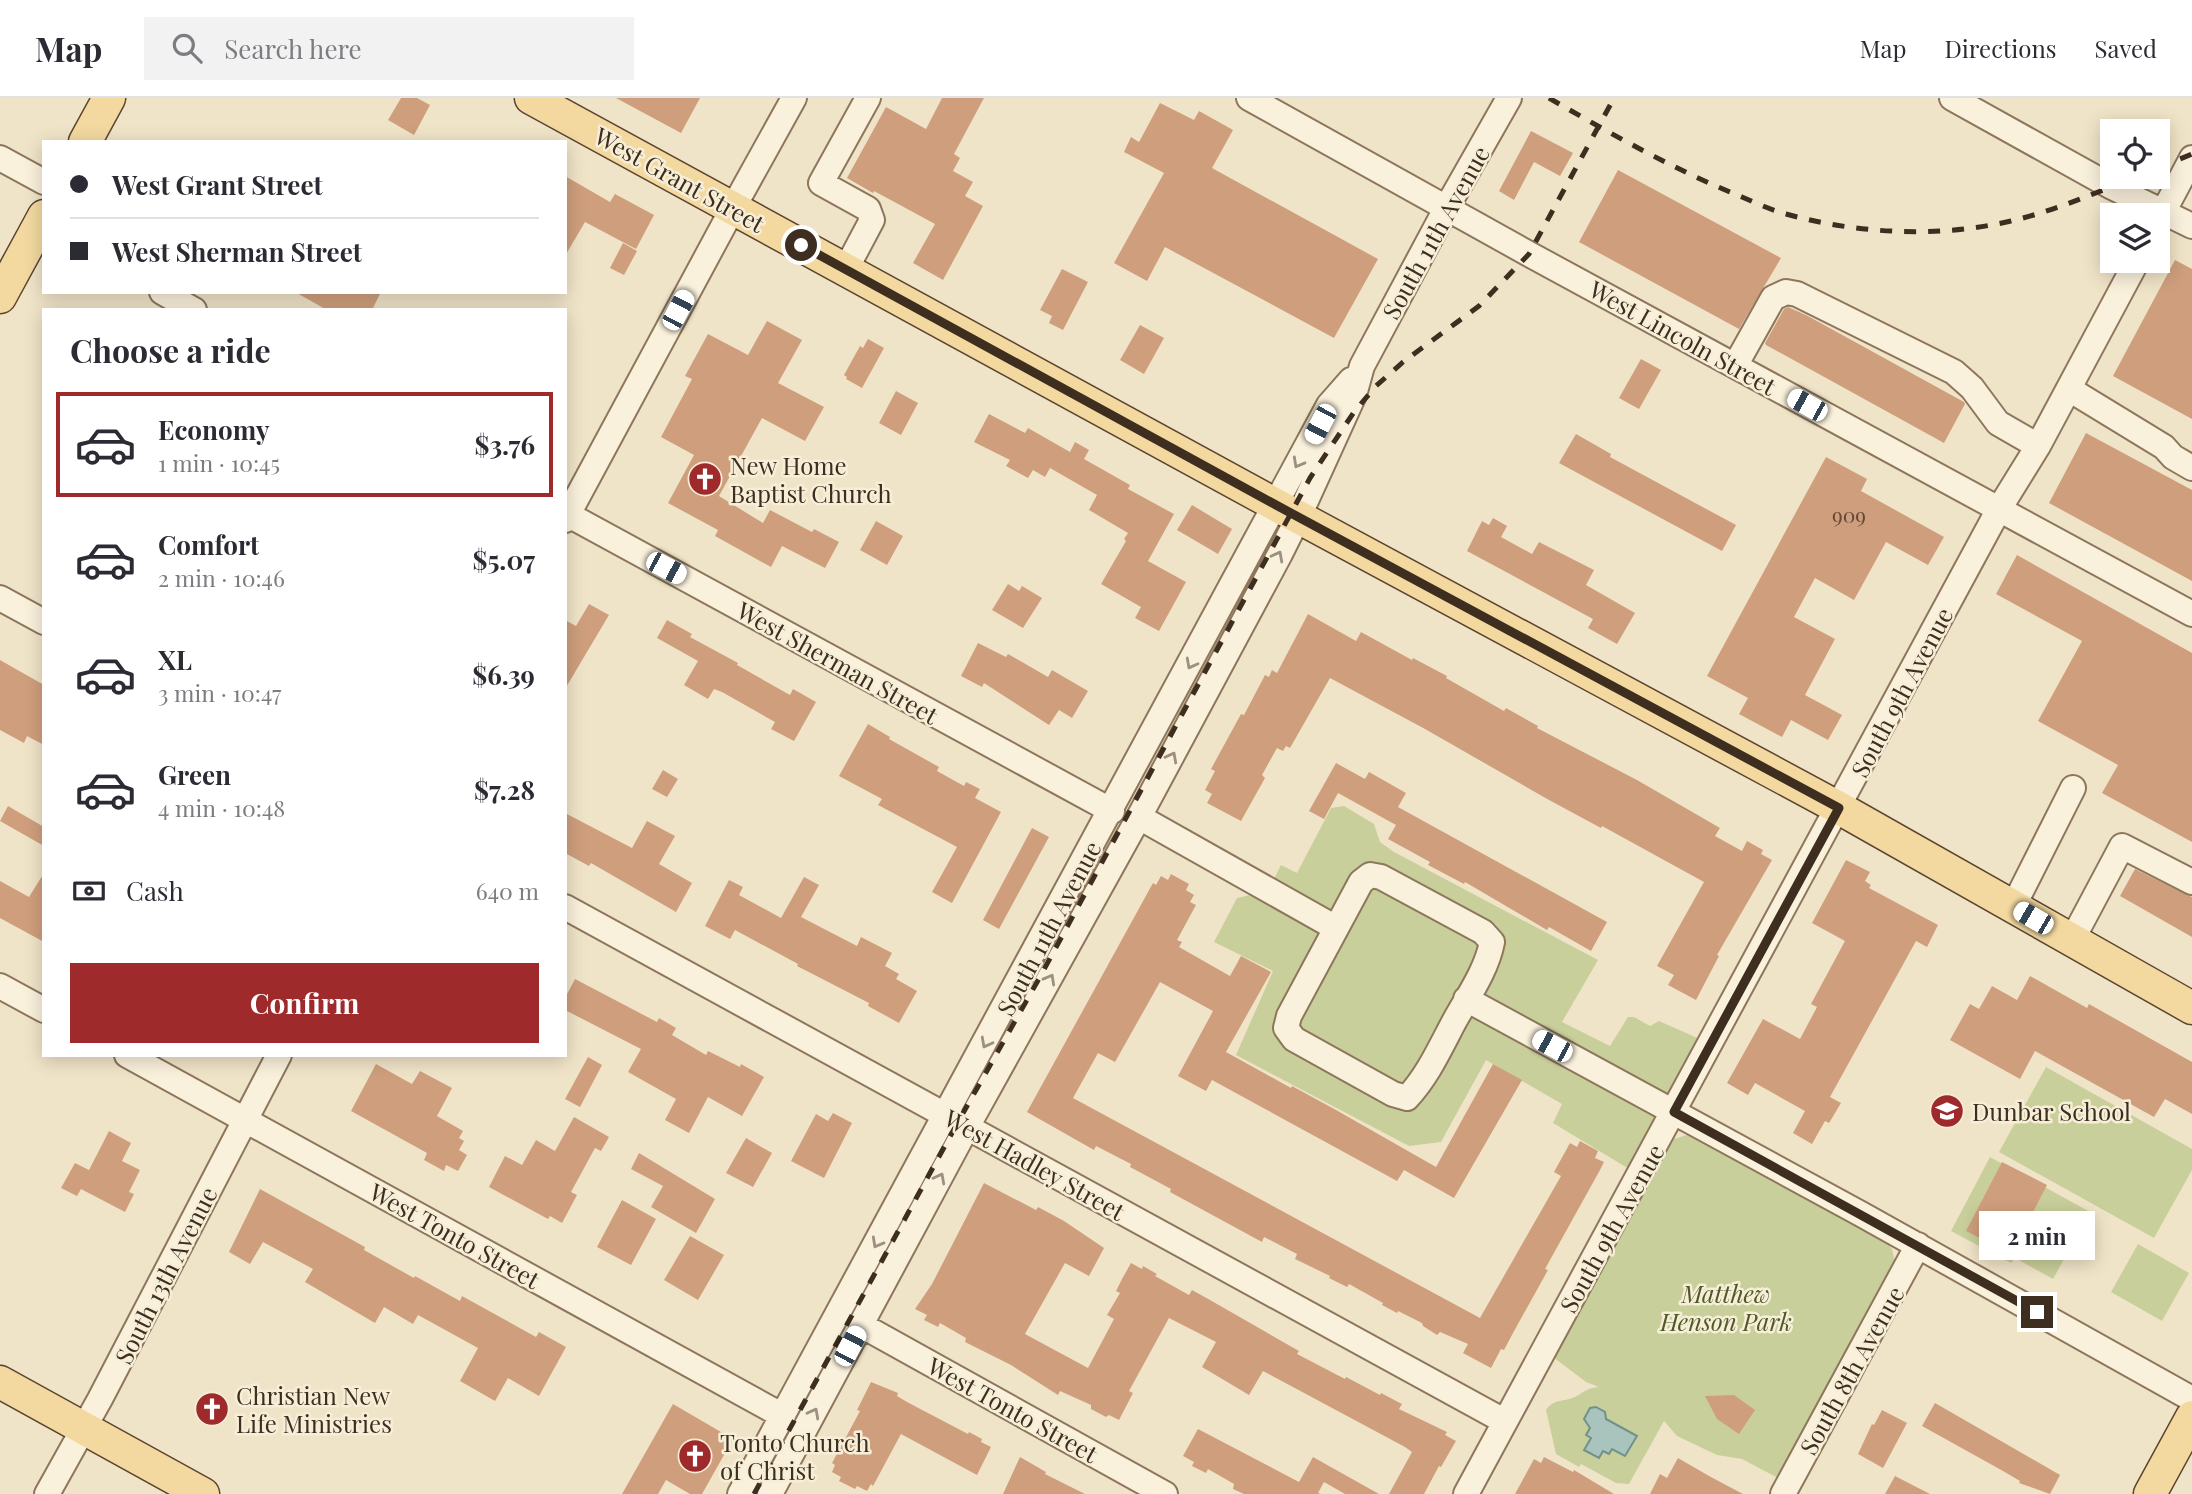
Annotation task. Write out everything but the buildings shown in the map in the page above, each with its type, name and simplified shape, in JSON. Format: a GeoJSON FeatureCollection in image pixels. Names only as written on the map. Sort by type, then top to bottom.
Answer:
{"type":"FeatureCollection","features":[{"type":"Feature","properties":{"kind":"main road"},"geometry":{"type":"LineString","coordinates":[[86,140],[109,98]]}},
{"type":"Feature","properties":{"kind":"main road","name":"West Grant Street"},"geometry":{"type":"LineString","coordinates":[[531,98],[1839,808],[2192,1008]]}},
{"type":"Feature","properties":{"kind":"main road"},"geometry":{"type":"LineString","coordinates":[[0,297],[42,223]]}},
{"type":"Feature","properties":{"kind":"main road"},"geometry":{"type":"LineString","coordinates":[[0,1382],[203,1494]]}},
{"type":"Feature","properties":{"kind":"main road"},"geometry":{"type":"LineString","coordinates":[[2150,1494],[2192,1418]]}},
{"type":"Feature","properties":{"kind":"street"},"geometry":{"type":"LineString","coordinates":[[567,514],[794,98]]}},
{"type":"Feature","properties":{"kind":"street"},"geometry":{"type":"LineString","coordinates":[[846,270],[872,220],[868,209],[821,183],[868,98]]}},
{"type":"Feature","properties":{"kind":"street","name":"West Lincoln Street"},"geometry":{"type":"LineString","coordinates":[[1249,98],[2192,614]]}},
{"type":"Feature","properties":{"kind":"street","name":"South 11th Avenue"},"geometry":{"type":"LineString","coordinates":[[770,1494],[861,1325],[957,1121],[1112,811],[1354,395],[1362,366],[1447,206],[1509,98]]}},
{"type":"Feature","properties":{"kind":"street"},"geometry":{"type":"LineString","coordinates":[[1952,98],[2139,203]]}},
{"type":"Feature","properties":{"kind":"street"},"geometry":{"type":"LineString","coordinates":[[0,158],[42,181]]}},
{"type":"Feature","properties":{"kind":"street"},"geometry":{"type":"LineString","coordinates":[[2168,203],[2192,158]]}},
{"type":"Feature","properties":{"kind":"street"},"geometry":{"type":"LineString","coordinates":[[2170,219],[2192,226]]}},
{"type":"Feature","properties":{"kind":"street","name":"South 9th Avenue"},"geometry":{"type":"LineString","coordinates":[[1466,1494],[1999,509],[2038,446],[2131,273]]}},
{"type":"Feature","properties":{"kind":"street"},"geometry":{"type":"LineString","coordinates":[[1735,366],[1773,298],[1786,292],[1797,294],[1954,372],[1972,388],[1998,423],[2038,446]]}},
{"type":"Feature","properties":{"kind":"street"},"geometry":{"type":"LineString","coordinates":[[166,294],[190,308]]}},
{"type":"Feature","properties":{"kind":"street"},"geometry":{"type":"LineString","coordinates":[[2069,389],[2164,447],[2172,457],[2192,468]]}},
{"type":"Feature","properties":{"kind":"street","name":"South 11th Avenue"},"geometry":{"type":"LineString","coordinates":[[740,1494],[783,1416],[1139,817],[1288,511]]}},
{"type":"Feature","properties":{"kind":"street","name":"West Sherman Street"},"geometry":{"type":"LineString","coordinates":[[567,517],[1112,811]]}},
{"type":"Feature","properties":{"kind":"street"},"geometry":{"type":"LineString","coordinates":[[0,598],[42,621]]}},
{"type":"Feature","properties":{"kind":"street"},"geometry":{"type":"LineString","coordinates":[[2013,907],[2073,788]]}},
{"type":"Feature","properties":{"kind":"street"},"geometry":{"type":"LineString","coordinates":[[1139,817],[1336,928]]}},
{"type":"Feature","properties":{"kind":"street"},"geometry":{"type":"LineString","coordinates":[[2072,940],[2122,846],[2192,881]]}},
{"type":"Feature","properties":{"kind":"street"},"geometry":{"type":"LineString","coordinates":[[1370,875],[1381,877],[1483,932],[1492,942],[1490,955],[1419,1085],[1407,1098],[1392,1094],[1294,1039],[1286,1027],[1289,1016],[1336,928],[1361,882],[1370,875]]}},
{"type":"Feature","properties":{"kind":"street","name":"West Hadley Street"},"geometry":{"type":"LineString","coordinates":[[567,908],[1504,1421]]}},
{"type":"Feature","properties":{"kind":"street"},"geometry":{"type":"LineString","coordinates":[[0,986],[42,1009]]}},
{"type":"Feature","properties":{"kind":"street"},"geometry":{"type":"LineString","coordinates":[[1466,999],[1918,1245],[2192,1399]]}},
{"type":"Feature","properties":{"kind":"street","name":"West Tonto Street"},"geometry":{"type":"LineString","coordinates":[[131,1057],[783,1416]]}},
{"type":"Feature","properties":{"kind":"street","name":"South 13th Avenue"},"geometry":{"type":"LineString","coordinates":[[47,1494],[84,1429],[278,1057]]}},
{"type":"Feature","properties":{"kind":"street","name":"South 8th Avenue"},"geometry":{"type":"LineString","coordinates":[[1783,1494],[1918,1245]]}},
{"type":"Feature","properties":{"kind":"street","name":"West Tonto Street"},"geometry":{"type":"LineString","coordinates":[[861,1325],[1165,1494]]}},
{"type":"Feature","properties":{"kind":"green space"},"geometry":{"type":"Polygon","coordinates":[[[1344,806],[1374,824],[1380,842],[1394,852],[1598,960],[1562,1022],[1610,1046],[1628,1017],[1634,1017],[1650,1026],[1659,1021],[1711,1044],[1639,1175],[1553,1123],[1562,1104],[1486,1060],[1441,1142],[1409,1146],[1236,1055],[1273,971],[1214,942],[1237,898],[1268,891],[1281,865],[1297,873],[1331,808],[1344,806]]]}},
{"type":"Feature","properties":{"kind":"green space"},"geometry":{"type":"Polygon","coordinates":[[[2046,1067],[2192,1149],[2192,1170],[2154,1238],[1999,1152],[2046,1067]]]}},
{"type":"Feature","properties":{"kind":"green space","name":"Matthew Henson Park"},"geometry":{"type":"Polygon","coordinates":[[[1687,1135],[1888,1244],[1895,1263],[1778,1478],[1742,1459],[1717,1455],[1677,1436],[1664,1421],[1629,1484],[1616,1483],[1556,1454],[1546,1410],[1555,1402],[1599,1387],[1586,1382],[1553,1357],[1674,1139],[1687,1135]]]}},
{"type":"Feature","properties":{"kind":"green space"},"geometry":{"type":"Polygon","coordinates":[[[1990,1157],[2090,1212],[2053,1279],[2015,1258],[2011,1263],[1951,1231],[1990,1157]]]}},
{"type":"Feature","properties":{"kind":"green space"},"geometry":{"type":"Polygon","coordinates":[[[2138,1244],[2189,1273],[2162,1321],[2111,1292],[2138,1244]]]}},
{"type":"Feature","properties":{"kind":"water"},"geometry":{"type":"Polygon","coordinates":[[[1596,1407],[1605,1412],[1606,1419],[1637,1436],[1625,1456],[1612,1449],[1609,1454],[1603,1451],[1599,1458],[1584,1450],[1591,1438],[1586,1435],[1590,1428],[1584,1419],[1590,1408],[1596,1407]]]}},
{"type":"Feature","properties":{"kind":"railway"},"geometry":{"type":"LineString","coordinates":[[1549,98],[1644,151],[1717,186],[1780,212],[1842,226],[1898,231],[1955,230],[2011,221],[2105,189]]}},
{"type":"Feature","properties":{"kind":"railway"},"geometry":{"type":"LineString","coordinates":[[754,1494],[1041,975],[1310,478],[1354,412],[1376,386],[1403,362],[1479,306],[1529,254],[1614,98]]}},
{"type":"Feature","properties":{"kind":"railway"},"geometry":{"type":"LineString","coordinates":[[2170,163],[2192,154]]}},
{"type":"Feature","properties":{"kind":"place","name":"New Home Baptist Church"},"geometry":{"type":"Point","coordinates":[705,479]}},
{"type":"Feature","properties":{"kind":"place","name":"Dunbar School"},"geometry":{"type":"Point","coordinates":[1947,1111]}},
{"type":"Feature","properties":{"kind":"place","name":"Christian New Life Ministries"},"geometry":{"type":"Point","coordinates":[212,1409]}},
{"type":"Feature","properties":{"kind":"place","name":"Tonto Church of Christ"},"geometry":{"type":"Point","coordinates":[695,1456]}},
{"type":"Feature","properties":{"kind":"route"},"geometry":{"type":"LineString","coordinates":[[801,245],[1839,808],[1674,1112],[2037,1312]]}}]}
